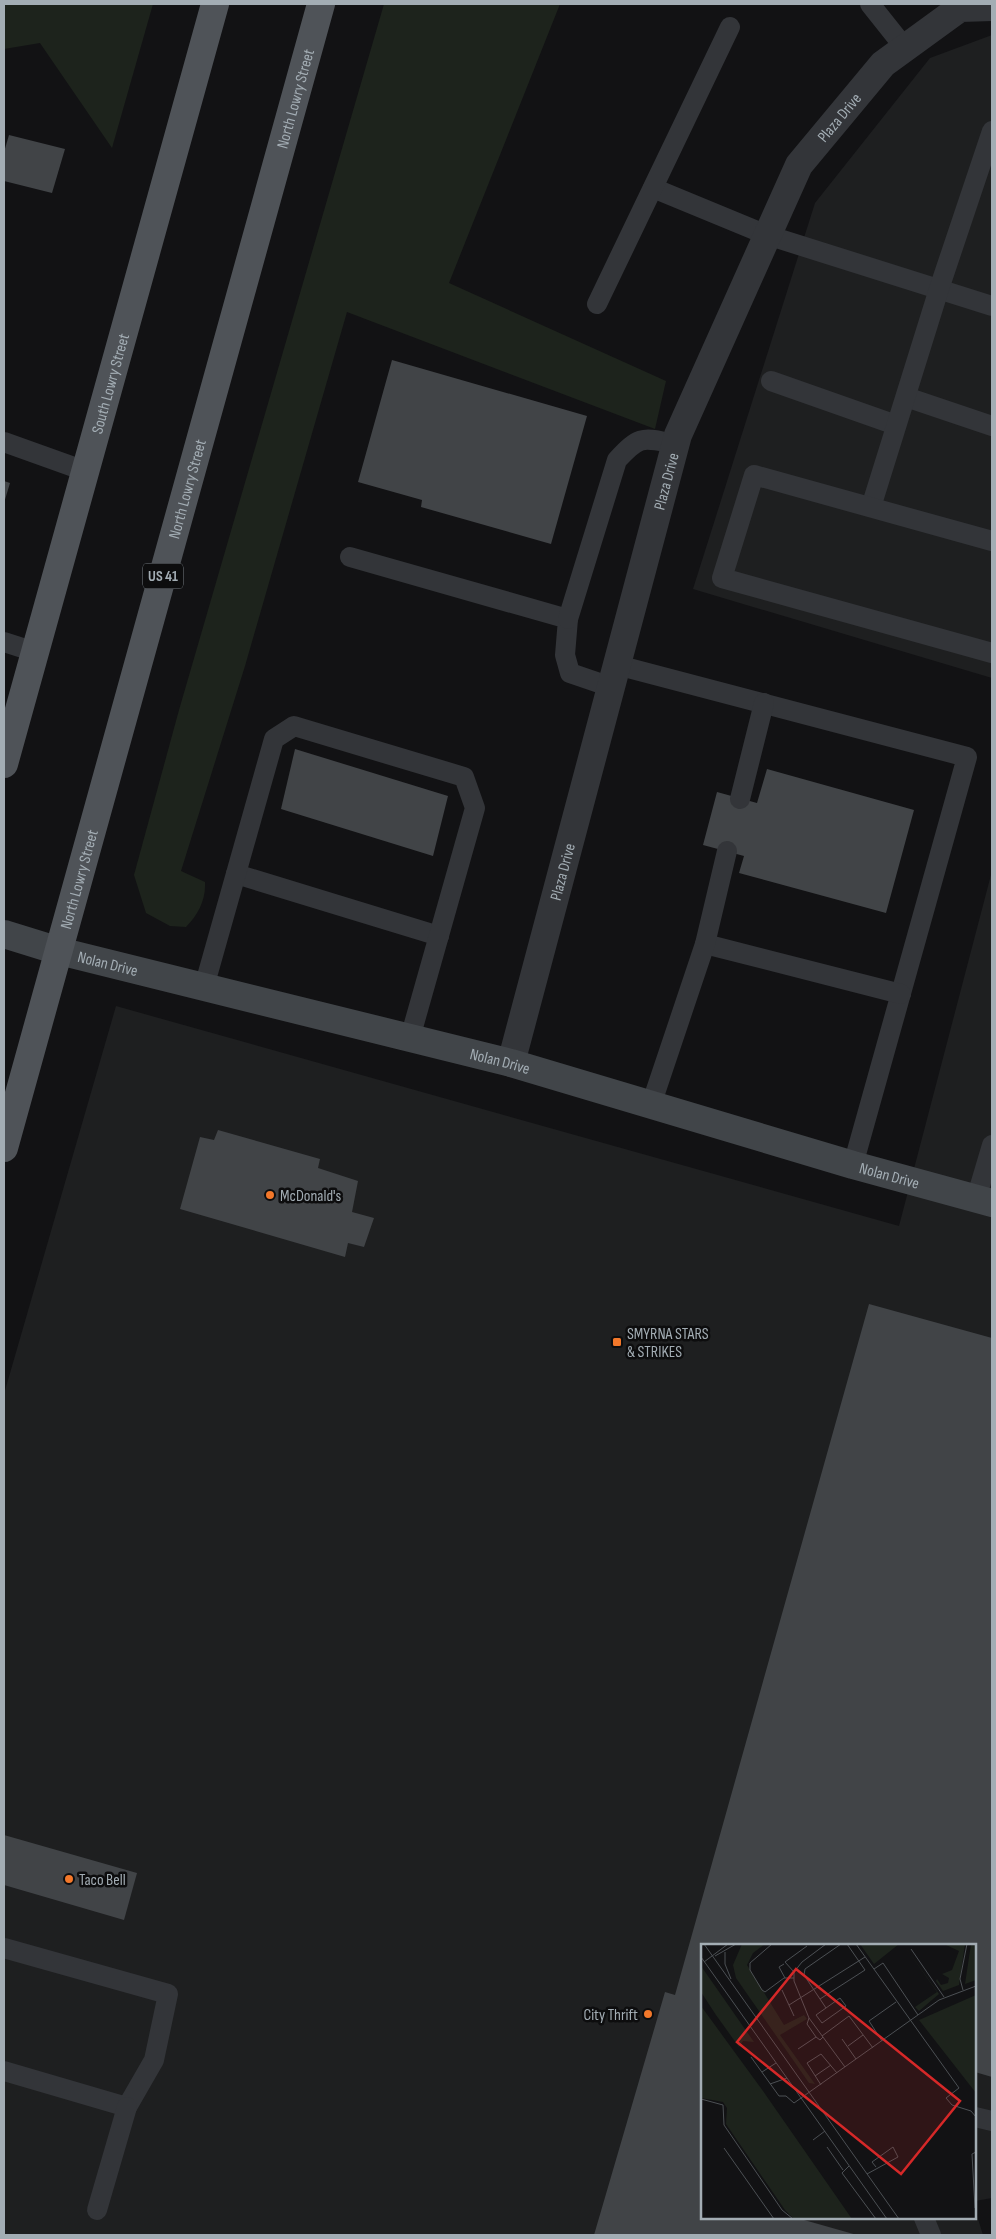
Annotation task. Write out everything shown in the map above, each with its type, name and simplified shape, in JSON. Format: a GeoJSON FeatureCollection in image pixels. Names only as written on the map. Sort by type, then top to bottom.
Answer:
{"type":"FeatureCollection","features":[{"type":"Feature","properties":{"kind":"main road","name":"South Lowry Street"},"geometry":{"type":"LineString","coordinates":[[4,764],[215,4]]}},
{"type":"Feature","properties":{"kind":"main road","name":"North Lowry Street"},"geometry":{"type":"LineString","coordinates":[[4,1148],[321,4]]}},
{"type":"Feature","properties":{"kind":"street","name":"Plaza Drive"},"geometry":{"type":"LineString","coordinates":[[511,1063],[678,435],[767,235],[799,166],[883,64],[960,6],[992,7]]}},
{"type":"Feature","properties":{"kind":"street","name":"Nolan Drive"},"geometry":{"type":"LineString","coordinates":[[4,934],[59,951],[511,1063],[853,1165],[984,1201]]}},
{"type":"Feature","properties":{"kind":"lane"},"geometry":{"type":"LineString","coordinates":[[870,4],[905,48]]}},
{"type":"Feature","properties":{"kind":"lane"},"geometry":{"type":"LineString","coordinates":[[597,304],[730,27]]}},
{"type":"Feature","properties":{"kind":"lane"},"geometry":{"type":"LineString","coordinates":[[871,507],[939,289],[992,131]]}},
{"type":"Feature","properties":{"kind":"lane"},"geometry":{"type":"LineString","coordinates":[[653,188],[767,235],[992,306]]}},
{"type":"Feature","properties":{"kind":"lane"},"geometry":{"type":"LineString","coordinates":[[771,381],[896,425]]}},
{"type":"Feature","properties":{"kind":"lane"},"geometry":{"type":"LineString","coordinates":[[906,397],[992,426]]}},
{"type":"Feature","properties":{"kind":"lane"},"geometry":{"type":"LineString","coordinates":[[676,444],[644,438],[632,444],[617,460],[568,619],[565,656],[570,674],[614,676],[764,703],[967,757],[853,1165]]}},
{"type":"Feature","properties":{"kind":"lane"},"geometry":{"type":"LineString","coordinates":[[4,442],[85,471]]}},
{"type":"Feature","properties":{"kind":"lane"},"geometry":{"type":"LineString","coordinates":[[992,541],[754,475],[722,578],[992,653]]}},
{"type":"Feature","properties":{"kind":"lane"},"geometry":{"type":"LineString","coordinates":[[350,557],[568,619]]}},
{"type":"Feature","properties":{"kind":"lane"},"geometry":{"type":"LineString","coordinates":[[4,642],[35,652]]}},
{"type":"Feature","properties":{"kind":"lane"},"geometry":{"type":"LineString","coordinates":[[740,799],[764,703]]}},
{"type":"Feature","properties":{"kind":"lane"},"geometry":{"type":"LineString","coordinates":[[204,987],[274,739],[294,726],[464,777],[475,808],[410,1038]]}},
{"type":"Feature","properties":{"kind":"lane"},"geometry":{"type":"LineString","coordinates":[[651,1105],[704,944],[727,851]]}},
{"type":"Feature","properties":{"kind":"lane"},"geometry":{"type":"LineString","coordinates":[[236,874],[439,936]]}},
{"type":"Feature","properties":{"kind":"lane"},"geometry":{"type":"LineString","coordinates":[[704,944],[901,994]]}},
{"type":"Feature","properties":{"kind":"lane"},"geometry":{"type":"LineString","coordinates":[[984,1201],[992,1145]]}},
{"type":"Feature","properties":{"kind":"lane"},"geometry":{"type":"LineString","coordinates":[[4,1948],[168,1994],[154,2060],[127,2107],[97,2210]]}},
{"type":"Feature","properties":{"kind":"lane"},"geometry":{"type":"LineString","coordinates":[[4,2071],[127,2107]]}},
{"type":"Feature","properties":{"kind":"lane"},"geometry":{"type":"LineString","coordinates":[[976,2117],[992,2121]]}},
{"type":"Feature","properties":{"kind":"lane"},"geometry":{"type":"LineString","coordinates":[[924,2219],[931,2235]]}},
{"type":"Feature","properties":{"kind":"shaded area"},"geometry":{"type":"Polygon","coordinates":[[[4,4],[153,4],[112,148],[40,43],[4,49],[4,4]]]}},
{"type":"Feature","properties":{"kind":"shaded area"},"geometry":{"type":"Polygon","coordinates":[[[384,4],[560,4],[449,283],[666,381],[655,429],[347,312],[245,666],[181,871],[205,882],[203,901],[198,912],[186,927],[170,926],[146,913],[134,875],[179,710],[384,4]]]}},
{"type":"Feature","properties":{"kind":"shaded area"},"geometry":{"type":"Polygon","coordinates":[[[992,35],[992,678],[693,589],[815,203],[930,58],[992,35]]]}},
{"type":"Feature","properties":{"kind":"shaded area"},"geometry":{"type":"Polygon","coordinates":[[[992,871],[992,2198],[976,2201],[976,1944],[701,1944],[701,2219],[976,2219],[976,2212],[983,2235],[4,2235],[4,1394],[116,1006],[899,1226],[992,871]]]}},
{"type":"Feature","properties":{"kind":"building"},"geometry":{"type":"Polygon","coordinates":[[[9,135],[65,149],[52,193],[4,181],[4,152],[9,135]]]}},
{"type":"Feature","properties":{"kind":"building"},"geometry":{"type":"Polygon","coordinates":[[[392,360],[587,416],[551,544],[421,507],[422,500],[358,482],[392,360]]]}},
{"type":"Feature","properties":{"kind":"building"},"geometry":{"type":"Polygon","coordinates":[[[4,481],[10,483],[4,503],[4,481]]]}},
{"type":"Feature","properties":{"kind":"building"},"geometry":{"type":"Polygon","coordinates":[[[295,749],[448,796],[433,856],[281,809],[295,749]]]}},
{"type":"Feature","properties":{"kind":"building"},"geometry":{"type":"Polygon","coordinates":[[[767,769],[914,810],[886,913],[739,873],[744,856],[703,845],[717,792],[757,803],[767,769]]]}},
{"type":"Feature","properties":{"kind":"building","name":"McDonald's"},"geometry":{"type":"Polygon","coordinates":[[[218,1130],[320,1159],[318,1168],[358,1181],[352,1212],[374,1218],[364,1247],[348,1243],[345,1257],[180,1209],[200,1137],[214,1140],[218,1130]]]}},
{"type":"Feature","properties":{"kind":"building"},"geometry":{"type":"Polygon","coordinates":[[[869,1304],[992,1338],[992,2077],[976,2072],[976,1944],[701,1944],[701,2219],[801,2219],[857,2235],[594,2235],[665,1992],[675,1995],[869,1304]]]}},
{"type":"Feature","properties":{"kind":"building","name":"Taco Bell"},"geometry":{"type":"Polygon","coordinates":[[[4,1835],[137,1873],[124,1920],[4,1885],[4,1835]]]}},
{"type":"Feature","properties":{"kind":"place","name":"McDonald's"},"geometry":{"type":"Point","coordinates":[270,1195]}},
{"type":"Feature","properties":{"kind":"place","name":"SMYRNA STARS & STRIKES"},"geometry":{"type":"Point","coordinates":[617,1342]}},
{"type":"Feature","properties":{"kind":"place","name":"Taco Bell"},"geometry":{"type":"Point","coordinates":[69,1879]}},
{"type":"Feature","properties":{"kind":"place","name":"City Thrift"},"geometry":{"type":"Point","coordinates":[648,2014]}}]}
